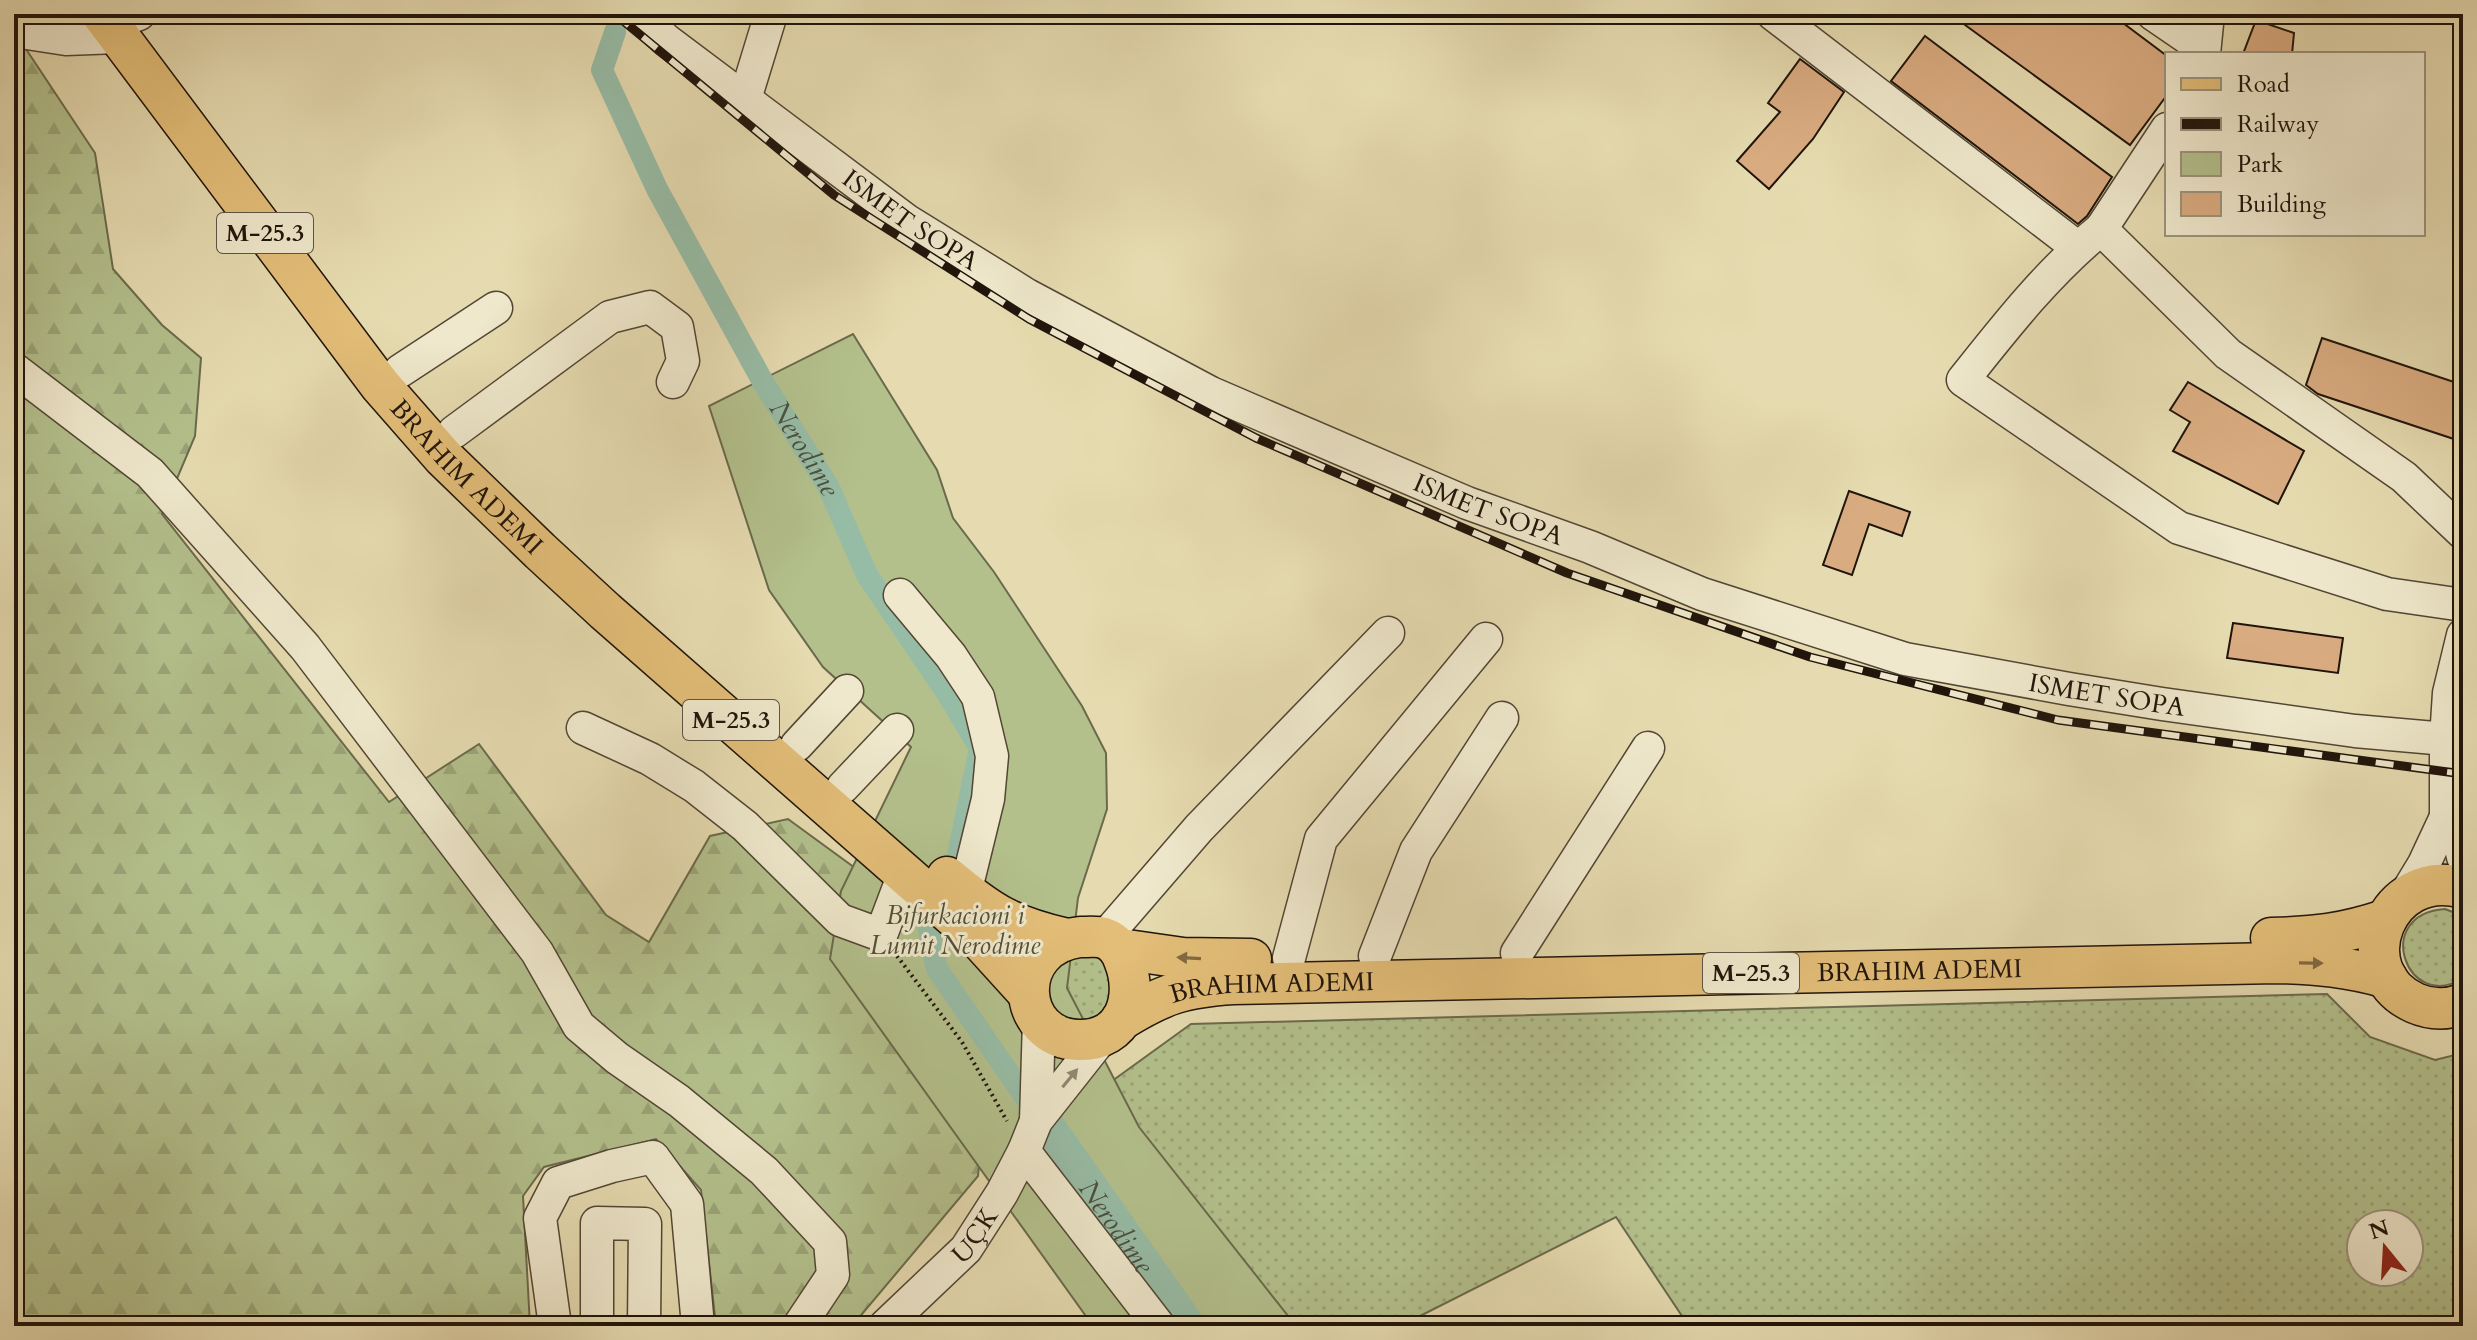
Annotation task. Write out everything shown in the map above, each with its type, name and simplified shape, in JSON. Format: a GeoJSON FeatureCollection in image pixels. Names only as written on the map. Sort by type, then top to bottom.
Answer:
{"type":"FeatureCollection","features":[{"type":"Feature","properties":{"kind":"main road","name":"BRAHIM ADEMI"},"geometry":{"type":"LineString","coordinates":[[125,19],[400,371],[454,432],[574,548],[843,787],[965,893],[1005,920],[1026,929],[1183,958],[2320,936],[2352,931],[2431,885],[2463,888]]}},
{"type":"Feature","properties":{"kind":"main road","name":"BRAHIM ADEMI"},"geometry":{"type":"LineString","coordinates":[[125,19],[380,385],[434,447],[605,611],[979,939],[1058,1036],[1081,1041],[1113,1027],[1154,1000],[1180,990],[1233,984],[2277,963],[2355,968],[2387,978],[2411,1001],[2425,1007],[2442,1009],[2463,1004]]}},
{"type":"Feature","properties":{"kind":"main road"},"geometry":{"type":"LineString","coordinates":[[2387,978],[2379,948],[2394,908]]}},
{"type":"Feature","properties":{"kind":"main road","name":"BRAHIM ADEMI"},"geometry":{"type":"LineString","coordinates":[[1097,942],[1132,985],[1127,1010],[1113,1027]]}},
{"type":"Feature","properties":{"kind":"main road"},"geometry":{"type":"LineString","coordinates":[[1034,1006],[1029,978],[1043,953],[1054,944],[1097,942]]}},
{"type":"Feature","properties":{"kind":"street","name":"ISMET SOPA"},"geometry":{"type":"LineString","coordinates":[[638,14],[666,40],[906,220],[1027,295],[1211,393],[1467,503],[1590,547],[1702,594],[1905,659],[2162,704],[2355,731],[2446,739]]}},
{"type":"Feature","properties":{"kind":"street"},"geometry":{"type":"LineString","coordinates":[[745,99],[771,14]]}},
{"type":"Feature","properties":{"kind":"street"},"geometry":{"type":"LineString","coordinates":[[1773,14],[2089,238],[2228,354],[2404,477],[2463,533]]}},
{"type":"Feature","properties":{"kind":"street"},"geometry":{"type":"LineString","coordinates":[[2153,14],[2191,40],[2200,52]]}},
{"type":"Feature","properties":{"kind":"street"},"geometry":{"type":"LineString","coordinates":[[2202,52],[2208,14]]}},
{"type":"Feature","properties":{"kind":"street"},"geometry":{"type":"LineString","coordinates":[[14,31],[66,39],[125,19]]}},
{"type":"Feature","properties":{"kind":"street"},"geometry":{"type":"LineString","coordinates":[[2165,132],[2089,238],[2016,314],[1963,380],[2179,528],[2387,594],[2463,605]]}},
{"type":"Feature","properties":{"kind":"street","name":"BRAHIM ADEMI"},"geometry":{"type":"LineString","coordinates":[[454,432],[610,317],[650,307],[677,327],[683,361],[673,382]]}},
{"type":"Feature","properties":{"kind":"street"},"geometry":{"type":"LineString","coordinates":[[400,371],[496,308]]}},
{"type":"Feature","properties":{"kind":"street"},"geometry":{"type":"LineString","coordinates":[[14,369],[150,473],[305,647],[537,952],[579,1026],[617,1058],[679,1101],[764,1171],[830,1242],[833,1275],[799,1326]]}},
{"type":"Feature","properties":{"kind":"street"},"geometry":{"type":"LineString","coordinates":[[900,595],[951,656],[978,697],[992,756],[988,799],[965,893]]}},
{"type":"Feature","properties":{"kind":"street"},"geometry":{"type":"LineString","coordinates":[[1097,942],[1199,828],[1388,633]]}},
{"type":"Feature","properties":{"kind":"street"},"geometry":{"type":"LineString","coordinates":[[2394,908],[2424,864],[2446,817],[2446,739],[2456,694],[2463,635]]}},
{"type":"Feature","properties":{"kind":"street","name":"BRAHIM ADEMI"},"geometry":{"type":"LineString","coordinates":[[1289,958],[1321,839],[1486,639]]}},
{"type":"Feature","properties":{"kind":"street"},"geometry":{"type":"LineString","coordinates":[[797,745],[847,691]]}},
{"type":"Feature","properties":{"kind":"street","name":"BRAHIM ADEMI"},"geometry":{"type":"LineString","coordinates":[[1375,956],[1416,851],[1502,718]]}},
{"type":"Feature","properties":{"kind":"street"},"geometry":{"type":"LineString","coordinates":[[583,728],[650,759],[694,786],[745,826],[840,920],[881,935],[904,874]]}},
{"type":"Feature","properties":{"kind":"street"},"geometry":{"type":"LineString","coordinates":[[843,787],[897,730]]}},
{"type":"Feature","properties":{"kind":"street"},"geometry":{"type":"LineString","coordinates":[[1517,953],[1648,748]]}},
{"type":"Feature","properties":{"kind":"street"},"geometry":{"type":"LineString","coordinates":[[2446,817],[2463,857]]}},
{"type":"Feature","properties":{"kind":"street","name":"UÇK"},"geometry":{"type":"LineString","coordinates":[[1034,1006],[1036,1121]]}},
{"type":"Feature","properties":{"kind":"street","name":"UÇK"},"geometry":{"type":"LineString","coordinates":[[885,1326],[966,1249],[1002,1193],[1036,1121],[1113,1027]]}},
{"type":"Feature","properties":{"kind":"street"},"geometry":{"type":"LineString","coordinates":[[1024,1151],[1159,1326]]}},
{"type":"Feature","properties":{"kind":"street"},"geometry":{"type":"LineString","coordinates":[[555,1326],[540,1218],[558,1183],[653,1157],[687,1204],[698,1326]]}},
{"type":"Feature","properties":{"kind":"street"},"geometry":{"type":"LineString","coordinates":[[597,1326],[597,1223],[645,1224],[644,1326]]}},
{"type":"Feature","properties":{"kind":"path"},"geometry":{"type":"LineString","coordinates":[[881,935],[962,1042],[1024,1151]]}},
{"type":"Feature","properties":{"kind":"green space"},"geometry":{"type":"Polygon","coordinates":[[[14,31],[95,153],[113,269],[162,325],[201,358],[195,436],[162,514],[389,802],[479,744],[606,915],[649,942],[710,836],[788,819],[881,887],[984,1114],[978,1176],[852,1326],[716,1326],[701,1190],[656,1139],[544,1167],[523,1196],[530,1326],[14,1326],[14,31]]]}},
{"type":"Feature","properties":{"kind":"green space","name":"Bifurkacioni i Lumit Nerodime"},"geometry":{"type":"Polygon","coordinates":[[[853,334],[937,470],[953,518],[994,572],[1082,706],[1106,753],[1107,809],[1078,898],[1067,988],[1139,1127],[1296,1326],[1093,1326],[830,959],[841,891],[911,747],[823,667],[769,590],[709,406],[853,334]]]}},
{"type":"Feature","properties":{"kind":"green space"},"geometry":{"type":"Polygon","coordinates":[[[2445,909],[2463,916],[2463,978],[2443,986],[2426,983],[2413,973],[2405,959],[2403,943],[2409,927],[2422,915],[2445,909]]]}},
{"type":"Feature","properties":{"kind":"green space"},"geometry":{"type":"Polygon","coordinates":[[[1091,954],[1101,959],[1115,978],[1107,1013],[1085,1025],[1045,979],[1058,960],[1091,954]]]}},
{"type":"Feature","properties":{"kind":"green space"},"geometry":{"type":"Polygon","coordinates":[[[2327,994],[2370,1037],[2435,1060],[2463,1053],[2463,1326],[1695,1326],[1684,1319],[1616,1217],[1418,1317],[1423,1326],[1226,1326],[1072,1110],[1191,1024],[2327,994]]]}},
{"type":"Feature","properties":{"kind":"building"},"geometry":{"type":"Polygon","coordinates":[[[1950,14],[2111,14],[2165,54],[2165,98],[2130,145],[1950,14]]]}},
{"type":"Feature","properties":{"kind":"building"},"geometry":{"type":"Polygon","coordinates":[[[2256,20],[2294,33],[2292,52],[2244,52],[2256,20]]]}},
{"type":"Feature","properties":{"kind":"building"},"geometry":{"type":"Polygon","coordinates":[[[1925,36],[2112,177],[2087,216],[2078,224],[1891,81],[1925,36]]]}},
{"type":"Feature","properties":{"kind":"building"},"geometry":{"type":"Polygon","coordinates":[[[1800,59],[1844,92],[1813,139],[1769,189],[1737,161],[1780,112],[1768,103],[1800,59]]]}},
{"type":"Feature","properties":{"kind":"building"},"geometry":{"type":"Polygon","coordinates":[[[2322,338],[2463,385],[2463,442],[2318,394],[2306,385],[2322,338]]]}},
{"type":"Feature","properties":{"kind":"building"},"geometry":{"type":"Polygon","coordinates":[[[2188,382],[2304,451],[2278,504],[2173,451],[2190,422],[2170,410],[2188,382]]]}},
{"type":"Feature","properties":{"kind":"building"},"geometry":{"type":"Polygon","coordinates":[[[1849,491],[1910,512],[1902,536],[1869,524],[1852,575],[1823,565],[1849,491]]]}},
{"type":"Feature","properties":{"kind":"building"},"geometry":{"type":"Polygon","coordinates":[[[2233,623],[2343,638],[2338,673],[2227,658],[2233,623]]]}},
{"type":"Feature","properties":{"kind":"waterway","name":"Nerodime"},"geometry":{"type":"LineString","coordinates":[[615,32],[602,70],[657,189],[763,382],[828,486],[867,575],[947,693],[980,748],[956,865]]}},
{"type":"Feature","properties":{"kind":"waterway","name":"Nerodime"},"geometry":{"type":"LineString","coordinates":[[927,919],[937,969],[1032,1107]]}},
{"type":"Feature","properties":{"kind":"waterway","name":"Nerodime"},"geometry":{"type":"LineString","coordinates":[[1046,1127],[1186,1326]]}},
{"type":"Feature","properties":{"kind":"railway"},"geometry":{"type":"LineString","coordinates":[[615,14],[834,195],[1029,319],[1256,438],[1567,573],[1810,657],[2058,720],[2463,774]]}}]}
